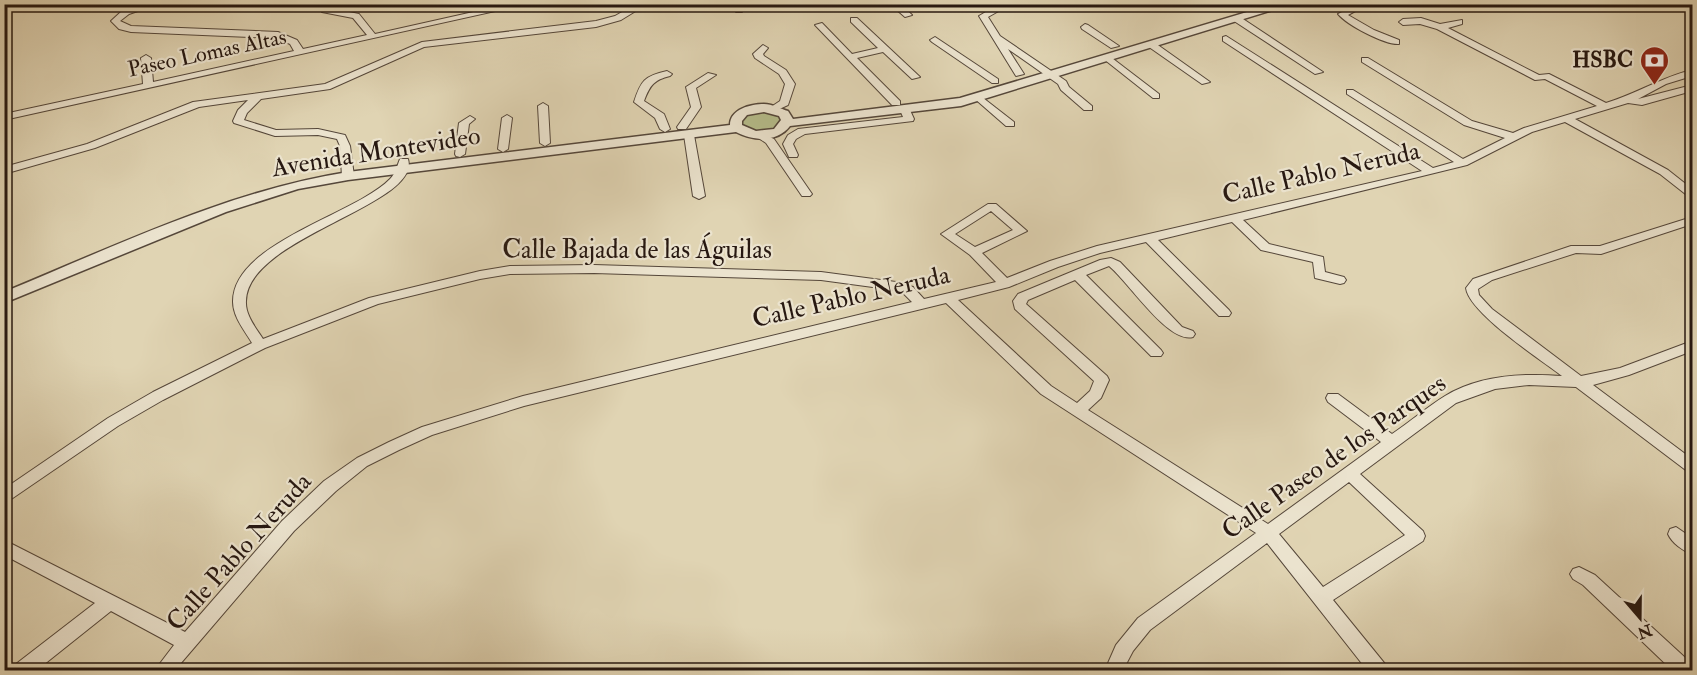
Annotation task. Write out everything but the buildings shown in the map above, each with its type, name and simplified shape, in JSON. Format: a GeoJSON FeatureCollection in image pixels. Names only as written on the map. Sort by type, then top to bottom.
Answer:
{"type":"FeatureCollection","features":[{"type":"Feature","properties":{"kind":"street"},"geometry":{"type":"LineString","coordinates":[[154,4],[126,12],[115,21],[122,27],[131,29],[278,35],[294,42],[300,52]]}},
{"type":"Feature","properties":{"kind":"street"},"geometry":{"type":"LineString","coordinates":[[343,4],[325,10],[356,16],[373,37]]}},
{"type":"Feature","properties":{"kind":"street","name":"Paseo Lomas Altas"},"geometry":{"type":"LineString","coordinates":[[4,117],[524,4]]}},
{"type":"Feature","properties":{"kind":"street"},"geometry":{"type":"LineString","coordinates":[[4,171],[99,143],[197,104],[327,87],[422,45],[596,24],[618,18],[643,4]]}},
{"type":"Feature","properties":{"kind":"street"},"geometry":{"type":"LineString","coordinates":[[894,4],[908,15]]}},
{"type":"Feature","properties":{"kind":"street"},"geometry":{"type":"LineString","coordinates":[[1007,4],[983,16],[1010,51],[1044,71]]}},
{"type":"Feature","properties":{"kind":"street"},"geometry":{"type":"LineString","coordinates":[[792,137],[774,133],[759,135],[747,133],[737,124],[750,110],[781,115],[900,106],[948,105],[978,97],[1114,46],[1253,4]]}},
{"type":"Feature","properties":{"kind":"street"},"geometry":{"type":"LineString","coordinates":[[900,106],[1019,74],[1108,58],[1287,4]]}},
{"type":"Feature","properties":{"kind":"street"},"geometry":{"type":"LineString","coordinates":[[1353,4],[1355,9],[1342,14],[1345,17],[1371,32],[1396,42]]}},
{"type":"Feature","properties":{"kind":"street"},"geometry":{"type":"LineString","coordinates":[[854,20],[915,77]]}},
{"type":"Feature","properties":{"kind":"street"},"geometry":{"type":"LineString","coordinates":[[1237,20],[1318,72]]}},
{"type":"Feature","properties":{"kind":"street"},"geometry":{"type":"LineString","coordinates":[[1403,22],[1420,21],[1440,27],[1538,78],[1546,76],[1606,107]]}},
{"type":"Feature","properties":{"kind":"street"},"geometry":{"type":"LineString","coordinates":[[1440,27],[1459,22]]}},
{"type":"Feature","properties":{"kind":"street"},"geometry":{"type":"LineString","coordinates":[[793,155],[788,144],[792,137],[802,131],[909,119],[900,106],[819,25]]}},
{"type":"Feature","properties":{"kind":"street"},"geometry":{"type":"LineString","coordinates":[[1085,27],[1114,46]]}},
{"type":"Feature","properties":{"kind":"street"},"geometry":{"type":"LineString","coordinates":[[1226,39],[1431,172]]}},
{"type":"Feature","properties":{"kind":"street"},"geometry":{"type":"LineString","coordinates":[[935,40],[996,81]]}},
{"type":"Feature","properties":{"kind":"street"},"geometry":{"type":"LineString","coordinates":[[1152,45],[1205,82]]}},
{"type":"Feature","properties":{"kind":"street"},"geometry":{"type":"LineString","coordinates":[[763,48],[758,54],[760,58],[783,72],[790,84],[774,133]]}},
{"type":"Feature","properties":{"kind":"street"},"geometry":{"type":"LineString","coordinates":[[850,57],[884,48]]}},
{"type":"Feature","properties":{"kind":"street"},"geometry":{"type":"LineString","coordinates":[[1010,51],[1044,71],[1088,108]]}},
{"type":"Feature","properties":{"kind":"street"},"geometry":{"type":"LineString","coordinates":[[1010,51],[1019,74]]}},
{"type":"Feature","properties":{"kind":"street"},"geometry":{"type":"LineString","coordinates":[[146,58],[148,86]]}},
{"type":"Feature","properties":{"kind":"street"},"geometry":{"type":"LineString","coordinates":[[1108,58],[1156,96]]}},
{"type":"Feature","properties":{"kind":"street"},"geometry":{"type":"LineString","coordinates":[[1365,60],[1468,123],[1514,137]]}},
{"type":"Feature","properties":{"kind":"street","name":"Calle Pablo Neruda"},"geometry":{"type":"LineString","coordinates":[[164,670],[288,526],[330,486],[354,468],[394,446],[436,428],[523,401],[1005,284],[1072,258],[1149,238],[1431,172],[1462,163],[1514,137],[1566,118],[1628,100],[1663,82],[1692,73]]}},
{"type":"Feature","properties":{"kind":"street"},"geometry":{"type":"LineString","coordinates":[[665,129],[660,116],[639,102],[646,81],[667,74]]}},
{"type":"Feature","properties":{"kind":"street"},"geometry":{"type":"LineString","coordinates":[[699,196],[685,131],[696,107],[691,87],[711,75]]}},
{"type":"Feature","properties":{"kind":"street"},"geometry":{"type":"LineString","coordinates":[[1688,89],[1692,83]]}},
{"type":"Feature","properties":{"kind":"street","name":"Calle Pablo Neruda"},"geometry":{"type":"LineString","coordinates":[[1628,100],[1642,102],[1688,89]]}},
{"type":"Feature","properties":{"kind":"street"},"geometry":{"type":"LineString","coordinates":[[1350,92],[1462,163]]}},
{"type":"Feature","properties":{"kind":"street"},"geometry":{"type":"LineString","coordinates":[[258,96],[242,112],[238,121],[275,133],[318,132],[341,137],[345,146],[348,172]]}},
{"type":"Feature","properties":{"kind":"street"},"geometry":{"type":"LineString","coordinates":[[978,97],[1011,124]]}},
{"type":"Feature","properties":{"kind":"street"},"geometry":{"type":"LineString","coordinates":[[543,106],[545,143]]}},
{"type":"Feature","properties":{"kind":"street"},"geometry":{"type":"LineString","coordinates":[[503,149],[507,118]]}},
{"type":"Feature","properties":{"kind":"street"},"geometry":{"type":"LineString","coordinates":[[1566,118],[1664,172],[1692,194]]}},
{"type":"Feature","properties":{"kind":"street"},"geometry":{"type":"LineString","coordinates":[[460,154],[464,123],[470,119]]}},
{"type":"Feature","properties":{"kind":"street","name":"Avenida Montevideo"},"geometry":{"type":"LineString","coordinates":[[4,298],[23,285],[208,209],[348,172],[737,124]]}},
{"type":"Feature","properties":{"kind":"street","name":"Avenida Montevideo"},"geometry":{"type":"LineString","coordinates":[[403,165],[460,154],[545,143],[665,129],[685,131]]}},
{"type":"Feature","properties":{"kind":"street"},"geometry":{"type":"LineString","coordinates":[[759,135],[770,141],[806,194]]}},
{"type":"Feature","properties":{"kind":"street"},"geometry":{"type":"LineString","coordinates":[[260,345],[240,307],[239,297],[241,288],[257,265],[286,243],[371,199],[396,180],[403,165]]}},
{"type":"Feature","properties":{"kind":"street"},"geometry":{"type":"LineString","coordinates":[[974,252],[1021,231],[992,206],[947,234],[974,252],[1005,284]]}},
{"type":"Feature","properties":{"kind":"street"},"geometry":{"type":"LineString","coordinates":[[1234,218],[1265,247],[1319,260],[1319,275],[1340,280]]}},
{"type":"Feature","properties":{"kind":"street"},"geometry":{"type":"LineString","coordinates":[[1692,220],[1601,250],[1575,249],[1488,277],[1472,288],[1473,296],[1488,312],[1692,467]]}},
{"type":"Feature","properties":{"kind":"street"},"geometry":{"type":"LineString","coordinates":[[1149,238],[1224,313]]}},
{"type":"Feature","properties":{"kind":"street"},"geometry":{"type":"LineString","coordinates":[[1078,410],[1096,394],[1102,380],[1020,306],[1019,301],[1077,274],[1111,262],[1177,330],[1188,334]]}},
{"type":"Feature","properties":{"kind":"street","name":"Calle Bajada de las Águilas"},"geometry":{"type":"LineString","coordinates":[[4,498],[113,422],[158,396],[260,345],[374,302],[480,275],[510,270],[594,269],[821,276],[896,286],[908,290],[921,304]]}},
{"type":"Feature","properties":{"kind":"street"},"geometry":{"type":"LineString","coordinates":[[1077,274],[1156,354]]}},
{"type":"Feature","properties":{"kind":"street","name":"Avenida Montevideo"},"geometry":{"type":"LineString","coordinates":[[4,288],[23,285]]}},
{"type":"Feature","properties":{"kind":"street"},"geometry":{"type":"LineString","coordinates":[[949,298],[1046,390],[1268,532],[1378,670]]}},
{"type":"Feature","properties":{"kind":"street","name":"Calle Paseo de los Parques"},"geometry":{"type":"LineString","coordinates":[[1114,670],[1120,654],[1144,624],[1451,399],[1482,386],[1519,380],[1580,382],[1600,379],[1692,346]]}},
{"type":"Feature","properties":{"kind":"street"},"geometry":{"type":"LineString","coordinates":[[1332,398],[1392,442]]}},
{"type":"Feature","properties":{"kind":"street"},"geometry":{"type":"LineString","coordinates":[[1321,598],[1417,536],[1349,473]]}},
{"type":"Feature","properties":{"kind":"street"},"geometry":{"type":"LineString","coordinates":[[1676,534],[1692,547]]}},
{"type":"Feature","properties":{"kind":"street"},"geometry":{"type":"LineString","coordinates":[[4,547],[188,643]]}},
{"type":"Feature","properties":{"kind":"street"},"geometry":{"type":"LineString","coordinates":[[1579,574],[1589,580],[1684,670]]}},
{"type":"Feature","properties":{"kind":"street"},"geometry":{"type":"LineString","coordinates":[[23,670],[108,603]]}},
{"type":"Feature","properties":{"kind":"green space"},"geometry":{"type":"Polygon","coordinates":[[[776,111],[785,120],[773,132],[747,132],[737,120],[745,113],[776,111]]]}},
{"type":"Feature","properties":{"kind":"place","name":"HSBC"},"geometry":{"type":"Point","coordinates":[1654,86]}}]}
